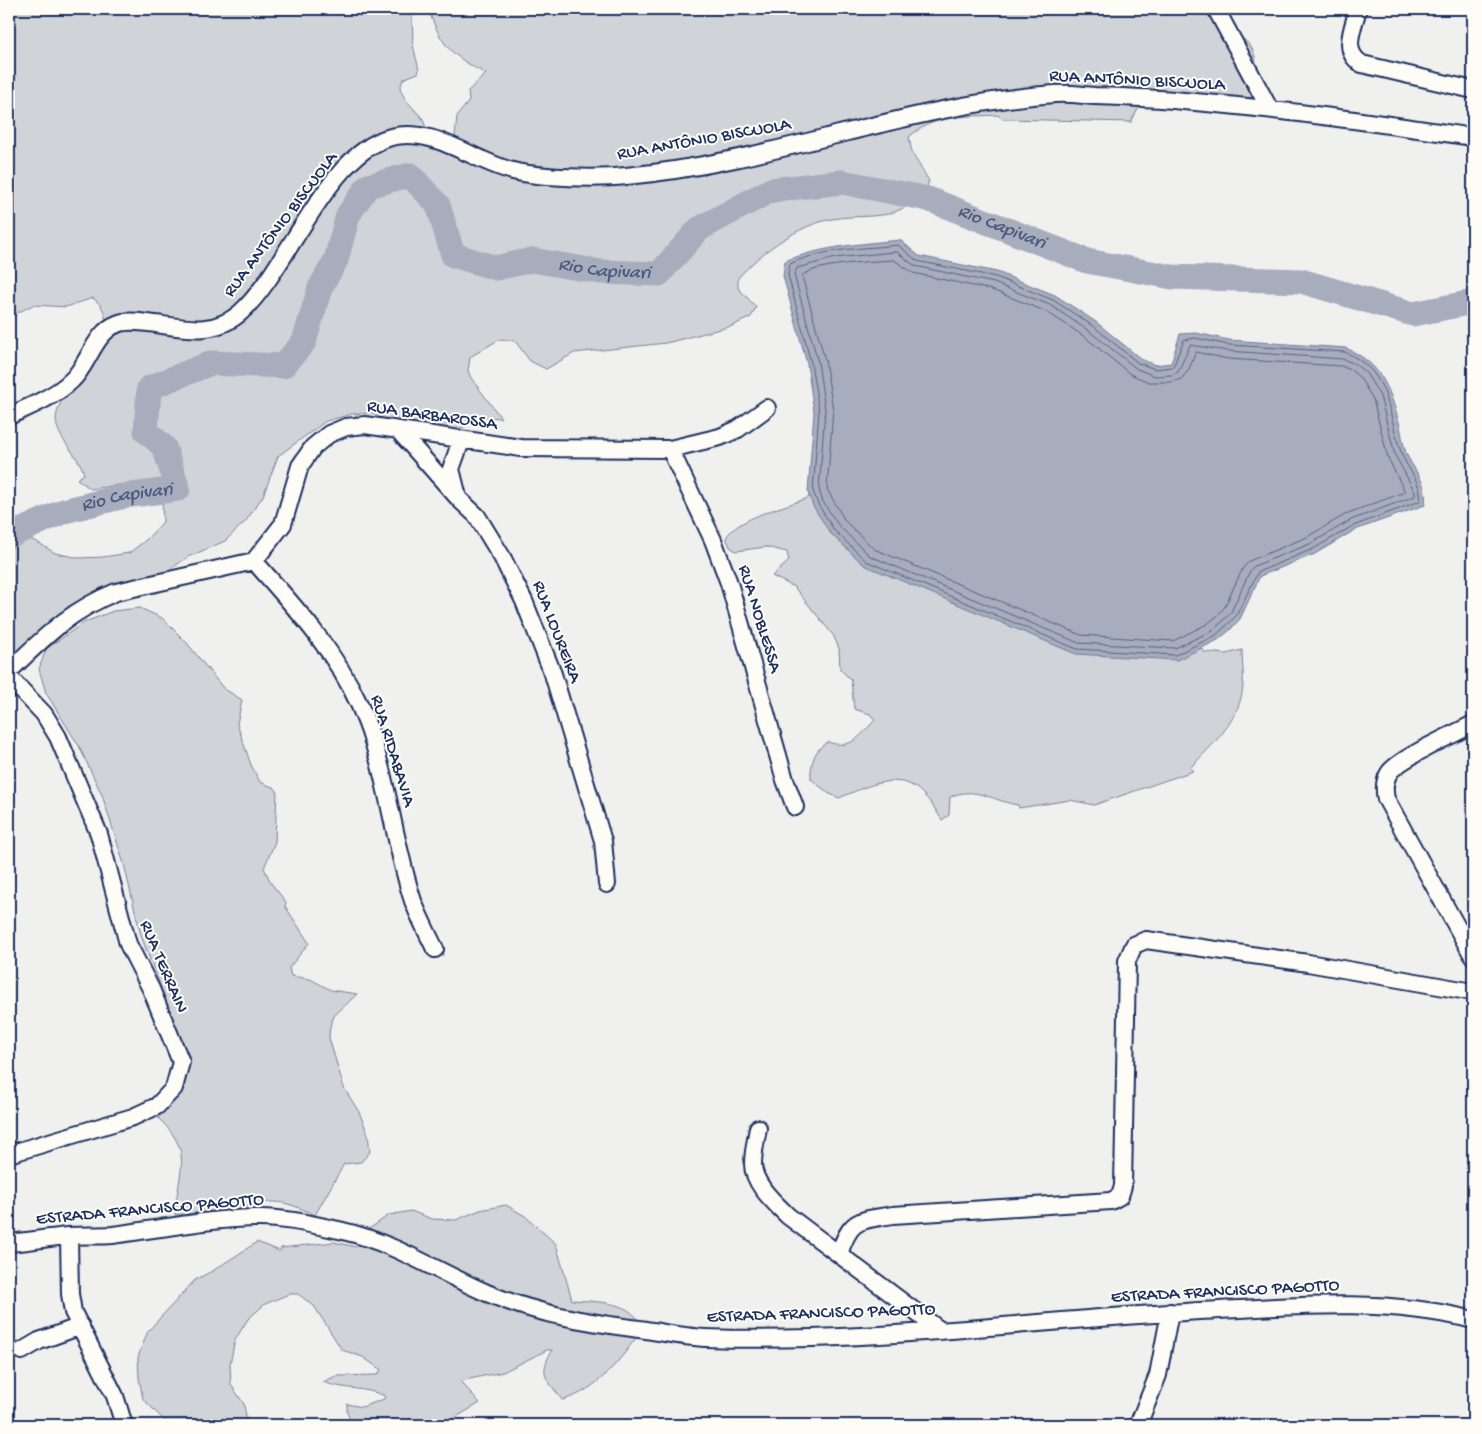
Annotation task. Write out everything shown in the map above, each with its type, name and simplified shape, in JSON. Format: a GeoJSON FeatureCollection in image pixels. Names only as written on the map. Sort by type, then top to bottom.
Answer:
{"type":"FeatureCollection","features":[{"type":"Feature","properties":{"kind":"street"},"geometry":{"type":"LineString","coordinates":[[1216,9],[1269,108]]}},
{"type":"Feature","properties":{"kind":"street"},"geometry":{"type":"LineString","coordinates":[[1358,9],[1349,43],[1351,54],[1356,61],[1473,90]]}},
{"type":"Feature","properties":{"kind":"street","name":"RUA ANTÔNIO BISCUOLA"},"geometry":{"type":"LineString","coordinates":[[9,416],[71,381],[107,329],[119,322],[138,322],[210,330],[228,322],[242,311],[266,283],[298,231],[340,174],[365,150],[391,137],[420,136],[446,144],[492,165],[517,172],[541,175],[624,177],[713,162],[964,106],[1057,94],[1158,99],[1269,108],[1473,137]]}},
{"type":"Feature","properties":{"kind":"street","name":"RUA BARBAROSSA"},"geometry":{"type":"LineString","coordinates":[[254,561],[283,524],[300,466],[313,447],[328,434],[346,427],[365,425],[461,441],[521,448],[670,449],[720,437],[738,429],[767,408]]}},
{"type":"Feature","properties":{"kind":"street","name":"RUA LOUREIRA"},"geometry":{"type":"LineString","coordinates":[[398,430],[460,500],[477,516],[502,557],[524,601],[553,674],[603,840],[607,884]]}},
{"type":"Feature","properties":{"kind":"street"},"geometry":{"type":"LineString","coordinates":[[460,500],[451,469],[461,441]]}},
{"type":"Feature","properties":{"kind":"street","name":"RUA NOBLESSA"},"geometry":{"type":"LineString","coordinates":[[670,449],[713,540],[729,583],[785,780],[795,807]]}},
{"type":"Feature","properties":{"kind":"street"},"geometry":{"type":"LineString","coordinates":[[9,671],[62,621],[97,600],[116,592],[254,561]]}},
{"type":"Feature","properties":{"kind":"street","name":"RUA RIDABAVIA"},"geometry":{"type":"LineString","coordinates":[[254,561],[304,617],[331,653],[360,704],[373,745],[414,901],[435,950]]}},
{"type":"Feature","properties":{"kind":"street","name":"RUA TERRAIN"},"geometry":{"type":"LineString","coordinates":[[9,677],[44,714],[58,737],[99,834],[128,944],[151,989],[180,1062],[174,1088],[157,1106],[133,1117],[9,1154]]}},
{"type":"Feature","properties":{"kind":"street"},"geometry":{"type":"LineString","coordinates":[[1473,724],[1395,767],[1385,781],[1386,799],[1473,956]]}},
{"type":"Feature","properties":{"kind":"street"},"geometry":{"type":"LineString","coordinates":[[839,1254],[846,1232],[859,1221],[893,1215],[1111,1200],[1120,1196],[1123,1186],[1126,961],[1134,945],[1146,940],[1308,963],[1473,992]]}},
{"type":"Feature","properties":{"kind":"street"},"geometry":{"type":"LineString","coordinates":[[758,1128],[753,1166],[764,1189],[788,1216],[940,1331]]}},
{"type":"Feature","properties":{"kind":"street","name":"ESTRADA FRANCISCO PAGOTTO"},"geometry":{"type":"LineString","coordinates":[[9,1243],[69,1236],[108,1235],[219,1220],[258,1218],[286,1221],[370,1239],[415,1257],[487,1293],[544,1313],[578,1321],[702,1338],[805,1338],[940,1331],[1170,1312],[1374,1306],[1415,1309],[1473,1320]]}},
{"type":"Feature","properties":{"kind":"street"},"geometry":{"type":"LineString","coordinates":[[69,1236],[71,1304],[115,1396],[124,1425]]}},
{"type":"Feature","properties":{"kind":"street"},"geometry":{"type":"LineString","coordinates":[[1138,1425],[1158,1375],[1170,1312]]}},
{"type":"Feature","properties":{"kind":"street"},"geometry":{"type":"LineString","coordinates":[[22,1351],[39,1341],[81,1326]]}},
{"type":"Feature","properties":{"kind":"shaded area"},"geometry":{"type":"Polygon","coordinates":[[[9,9],[350,9],[363,12],[365,9],[412,9],[413,45],[419,70],[418,73],[403,79],[400,89],[405,99],[423,119],[430,141],[454,146],[457,116],[469,101],[468,91],[486,74],[464,61],[449,49],[438,33],[428,9],[1224,9],[1224,27],[1240,36],[1252,49],[1256,62],[1256,78],[1252,93],[1246,104],[1144,98],[1131,122],[1004,119],[997,115],[950,118],[929,124],[909,137],[912,153],[929,181],[923,198],[888,214],[823,221],[800,230],[777,244],[756,260],[738,278],[738,288],[756,307],[751,317],[732,326],[666,343],[574,353],[546,369],[530,361],[515,341],[500,339],[470,357],[468,371],[471,378],[501,418],[482,417],[464,427],[436,437],[422,436],[372,413],[352,414],[326,421],[278,456],[263,496],[245,522],[225,541],[188,557],[151,582],[101,597],[9,667],[9,531],[37,542],[55,553],[79,558],[103,557],[129,553],[146,540],[163,522],[162,498],[144,487],[118,485],[91,489],[77,479],[84,474],[78,460],[64,441],[57,427],[56,420],[59,406],[100,341],[105,325],[103,311],[93,298],[66,307],[33,305],[9,317],[9,9]]]}},
{"type":"Feature","properties":{"kind":"shaded area"},"geometry":{"type":"Polygon","coordinates":[[[820,468],[1195,635],[1204,652],[1226,654],[1242,650],[1243,685],[1241,698],[1231,721],[1216,741],[1190,768],[1193,771],[1094,805],[1070,800],[1019,808],[1018,805],[985,795],[968,793],[950,797],[949,815],[942,820],[924,795],[915,787],[904,783],[894,781],[883,782],[839,798],[828,793],[811,779],[811,768],[816,753],[828,742],[836,744],[849,743],[859,737],[875,720],[870,714],[854,709],[851,680],[840,669],[839,648],[833,635],[794,587],[772,576],[789,561],[787,552],[766,547],[736,551],[730,547],[726,538],[740,524],[775,509],[808,498],[820,468]]]}},
{"type":"Feature","properties":{"kind":"shaded area"},"geometry":{"type":"Polygon","coordinates":[[[140,608],[162,618],[187,643],[223,688],[242,700],[237,724],[251,765],[260,782],[275,788],[277,791],[275,842],[264,868],[271,883],[286,902],[285,906],[309,943],[289,968],[291,976],[310,979],[331,990],[357,994],[334,1016],[330,1026],[329,1038],[344,1088],[359,1112],[368,1134],[370,1152],[361,1162],[344,1164],[315,1215],[288,1204],[270,1202],[219,1212],[175,1215],[181,1174],[181,1152],[170,1130],[158,1118],[180,1091],[186,1077],[188,1058],[141,936],[124,864],[102,795],[79,746],[46,693],[39,669],[46,649],[85,622],[113,611],[140,608]]]}},
{"type":"Feature","properties":{"kind":"shaded area"},"geometry":{"type":"Polygon","coordinates":[[[506,1205],[525,1216],[556,1244],[572,1300],[603,1302],[623,1308],[638,1320],[642,1329],[608,1372],[586,1390],[575,1396],[562,1400],[548,1381],[545,1366],[552,1350],[547,1350],[503,1372],[460,1381],[480,1403],[453,1419],[425,1425],[353,1425],[347,1413],[347,1404],[362,1407],[384,1399],[385,1396],[370,1391],[323,1382],[336,1376],[377,1375],[381,1370],[363,1357],[342,1350],[314,1306],[298,1294],[289,1294],[265,1304],[248,1319],[235,1340],[230,1364],[231,1385],[244,1404],[247,1425],[169,1425],[143,1399],[138,1357],[148,1331],[195,1280],[257,1242],[280,1251],[281,1248],[334,1242],[356,1247],[369,1229],[389,1215],[411,1211],[432,1219],[456,1220],[480,1210],[506,1205]]]}},
{"type":"Feature","properties":{"kind":"water"},"geometry":{"type":"Polygon","coordinates":[[[900,240],[919,256],[997,272],[1055,295],[1096,322],[1141,359],[1155,365],[1171,363],[1180,334],[1196,333],[1229,340],[1346,348],[1369,362],[1383,380],[1393,401],[1406,453],[1423,484],[1425,505],[1355,530],[1315,554],[1260,576],[1240,619],[1230,630],[1218,640],[1177,660],[1076,654],[864,565],[830,533],[813,506],[808,492],[814,412],[807,364],[783,276],[785,261],[799,256],[842,246],[900,240]]]}},
{"type":"Feature","properties":{"kind":"waterway","name":"Rio Capivari"},"geometry":{"type":"LineString","coordinates":[[9,536],[64,511],[124,496],[178,489],[164,447],[146,431],[149,388],[211,363],[283,366],[304,342],[320,288],[336,260],[348,215],[368,186],[410,175],[438,205],[453,255],[496,268],[532,260],[601,272],[659,274],[699,229],[771,190],[842,182],[928,199],[1087,261],[1172,277],[1301,281],[1413,314],[1473,302]]}}]}
